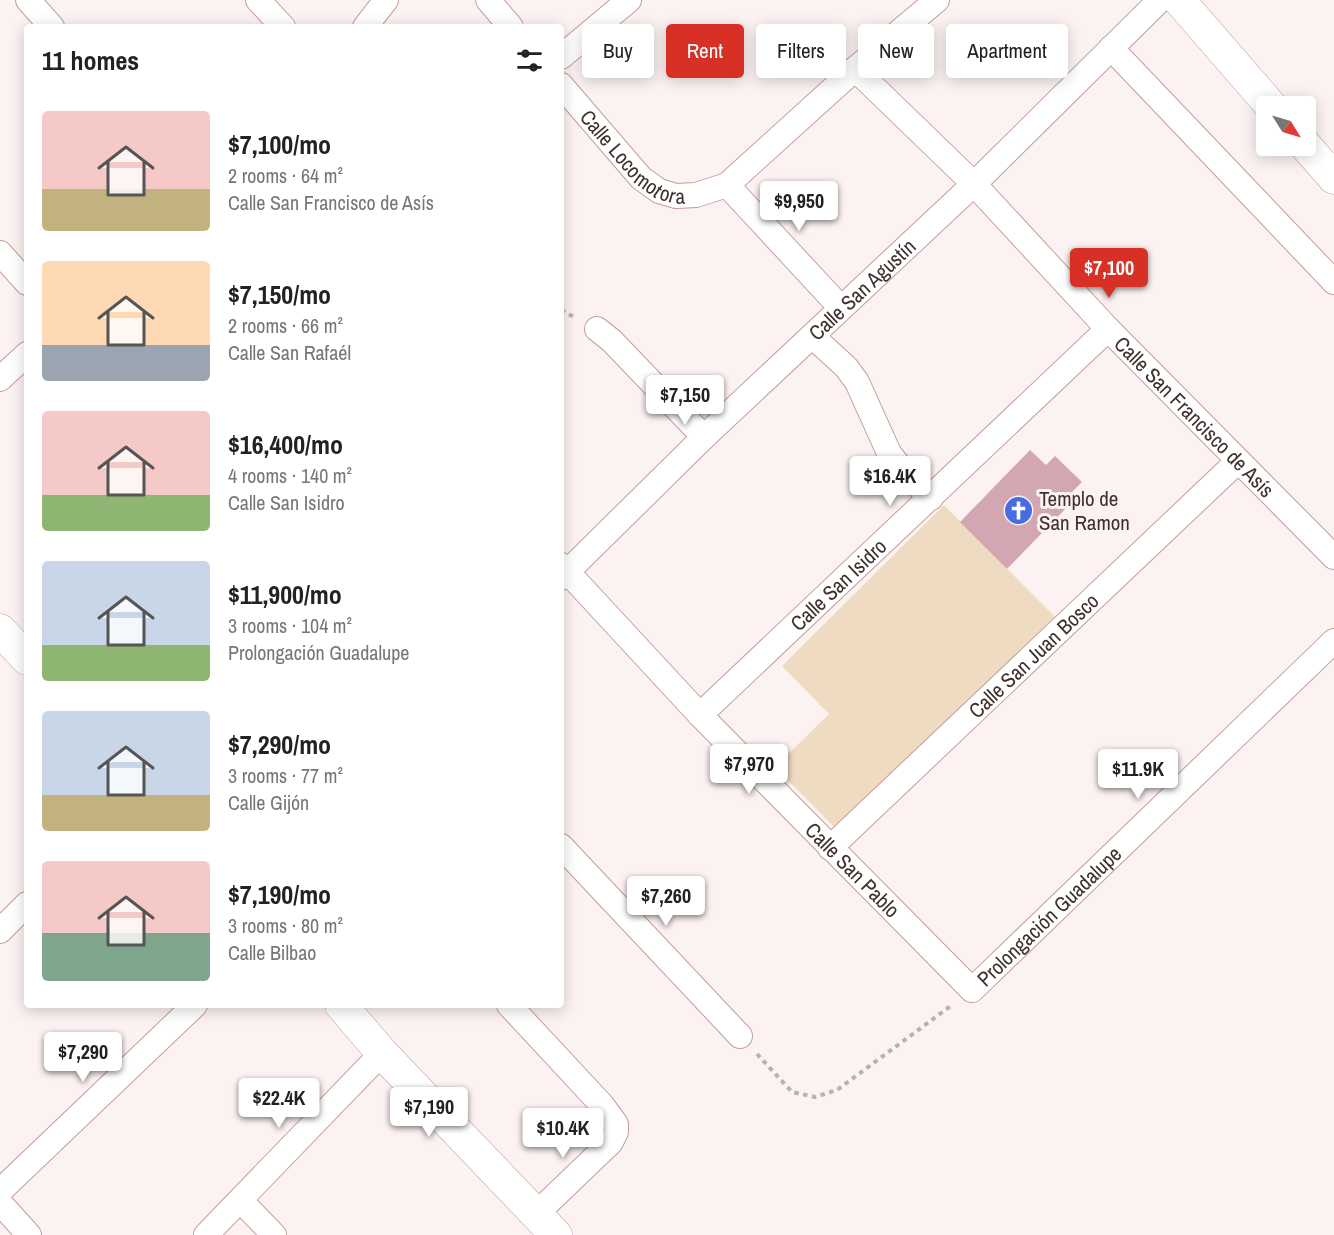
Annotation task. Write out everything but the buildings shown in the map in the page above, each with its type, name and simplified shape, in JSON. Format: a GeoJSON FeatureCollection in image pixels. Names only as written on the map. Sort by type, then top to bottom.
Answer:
{"type":"FeatureCollection","features":[{"type":"Feature","properties":{"kind":"street"},"geometry":{"type":"LineString","coordinates":[[28,0],[49,24]]}},
{"type":"Feature","properties":{"kind":"street"},"geometry":{"type":"LineString","coordinates":[[258,0],[280,24]]}},
{"type":"Feature","properties":{"kind":"street"},"geometry":{"type":"LineString","coordinates":[[367,24],[386,0]]}},
{"type":"Feature","properties":{"kind":"street"},"geometry":{"type":"LineString","coordinates":[[488,0],[508,24]]}},
{"type":"Feature","properties":{"kind":"street"},"geometry":{"type":"LineString","coordinates":[[564,54],[629,0]]}},
{"type":"Feature","properties":{"kind":"street","name":"Calle Locomotora"},"geometry":{"type":"LineString","coordinates":[[564,89],[641,178],[659,191],[676,196],[696,195],[727,185],[855,69],[937,0]]}},
{"type":"Feature","properties":{"kind":"street","name":"Calle San Agustín"},"geometry":{"type":"LineString","coordinates":[[564,571],[974,184],[1160,0]]}},
{"type":"Feature","properties":{"kind":"street"},"geometry":{"type":"LineString","coordinates":[[1179,0],[1262,96]]}},
{"type":"Feature","properties":{"kind":"street"},"geometry":{"type":"LineString","coordinates":[[1111,48],[1334,282]]}},
{"type":"Feature","properties":{"kind":"street","name":"Calle San Francisco de Asís"},"geometry":{"type":"LineString","coordinates":[[855,69],[974,184],[1108,329],[1334,557]]}},
{"type":"Feature","properties":{"kind":"street"},"geometry":{"type":"LineString","coordinates":[[1315,156],[1334,178]]}},
{"type":"Feature","properties":{"kind":"street"},"geometry":{"type":"LineString","coordinates":[[727,185],[841,308]]}},
{"type":"Feature","properties":{"kind":"street"},"geometry":{"type":"LineString","coordinates":[[0,253],[24,280]]}},
{"type":"Feature","properties":{"kind":"street"},"geometry":{"type":"LineString","coordinates":[[597,329],[612,341],[704,437]]}},
{"type":"Feature","properties":{"kind":"street","name":"Calle San Isidro"},"geometry":{"type":"LineString","coordinates":[[700,715],[1108,329]]}},
{"type":"Feature","properties":{"kind":"street"},"geometry":{"type":"LineString","coordinates":[[812,336],[846,366],[857,382],[889,453],[903,471],[931,498]]}},
{"type":"Feature","properties":{"kind":"street"},"geometry":{"type":"LineString","coordinates":[[0,379],[24,357]]}},
{"type":"Feature","properties":{"kind":"street","name":"Calle San Juan Bosco"},"geometry":{"type":"LineString","coordinates":[[830,848],[1238,461]]}},
{"type":"Feature","properties":{"kind":"street","name":"Calle San Pablo"},"geometry":{"type":"LineString","coordinates":[[564,573],[830,848],[972,990]]}},
{"type":"Feature","properties":{"kind":"street","name":"Prolongación Guadalupe"},"geometry":{"type":"LineString","coordinates":[[972,990],[1334,641]]}},
{"type":"Feature","properties":{"kind":"street"},"geometry":{"type":"LineString","coordinates":[[564,849],[740,1036]]}},
{"type":"Feature","properties":{"kind":"street"},"geometry":{"type":"LineString","coordinates":[[1,929],[24,907]]}},
{"type":"Feature","properties":{"kind":"street"},"geometry":{"type":"LineString","coordinates":[[0,1191],[192,1008]]}},
{"type":"Feature","properties":{"kind":"street"},"geometry":{"type":"LineString","coordinates":[[344,1008],[382,1053],[546,1225],[611,1142],[616,1132],[616,1124],[602,1105],[512,1008]]}},
{"type":"Feature","properties":{"kind":"street"},"geometry":{"type":"LineString","coordinates":[[206,1235],[382,1053]]}},
{"type":"Feature","properties":{"kind":"street"},"geometry":{"type":"LineString","coordinates":[[240,1200],[274,1235]]}},
{"type":"Feature","properties":{"kind":"street"},"geometry":{"type":"LineString","coordinates":[[0,1203],[29,1235]]}},
{"type":"Feature","properties":{"kind":"path","name":"Prolongación Guadalupe"},"geometry":{"type":"LineString","coordinates":[[740,1036],[792,1092],[814,1097],[837,1090],[972,990]]}},
{"type":"Feature","properties":{"kind":"shaded area"},"geometry":{"type":"Polygon","coordinates":[[[944,505],[1055,617],[838,831],[775,767],[829,714],[782,666],[944,505]]]}},
{"type":"Feature","properties":{"kind":"place","name":"Templo de San Ramon"},"geometry":{"type":"Point","coordinates":[1018,510]}}]}
